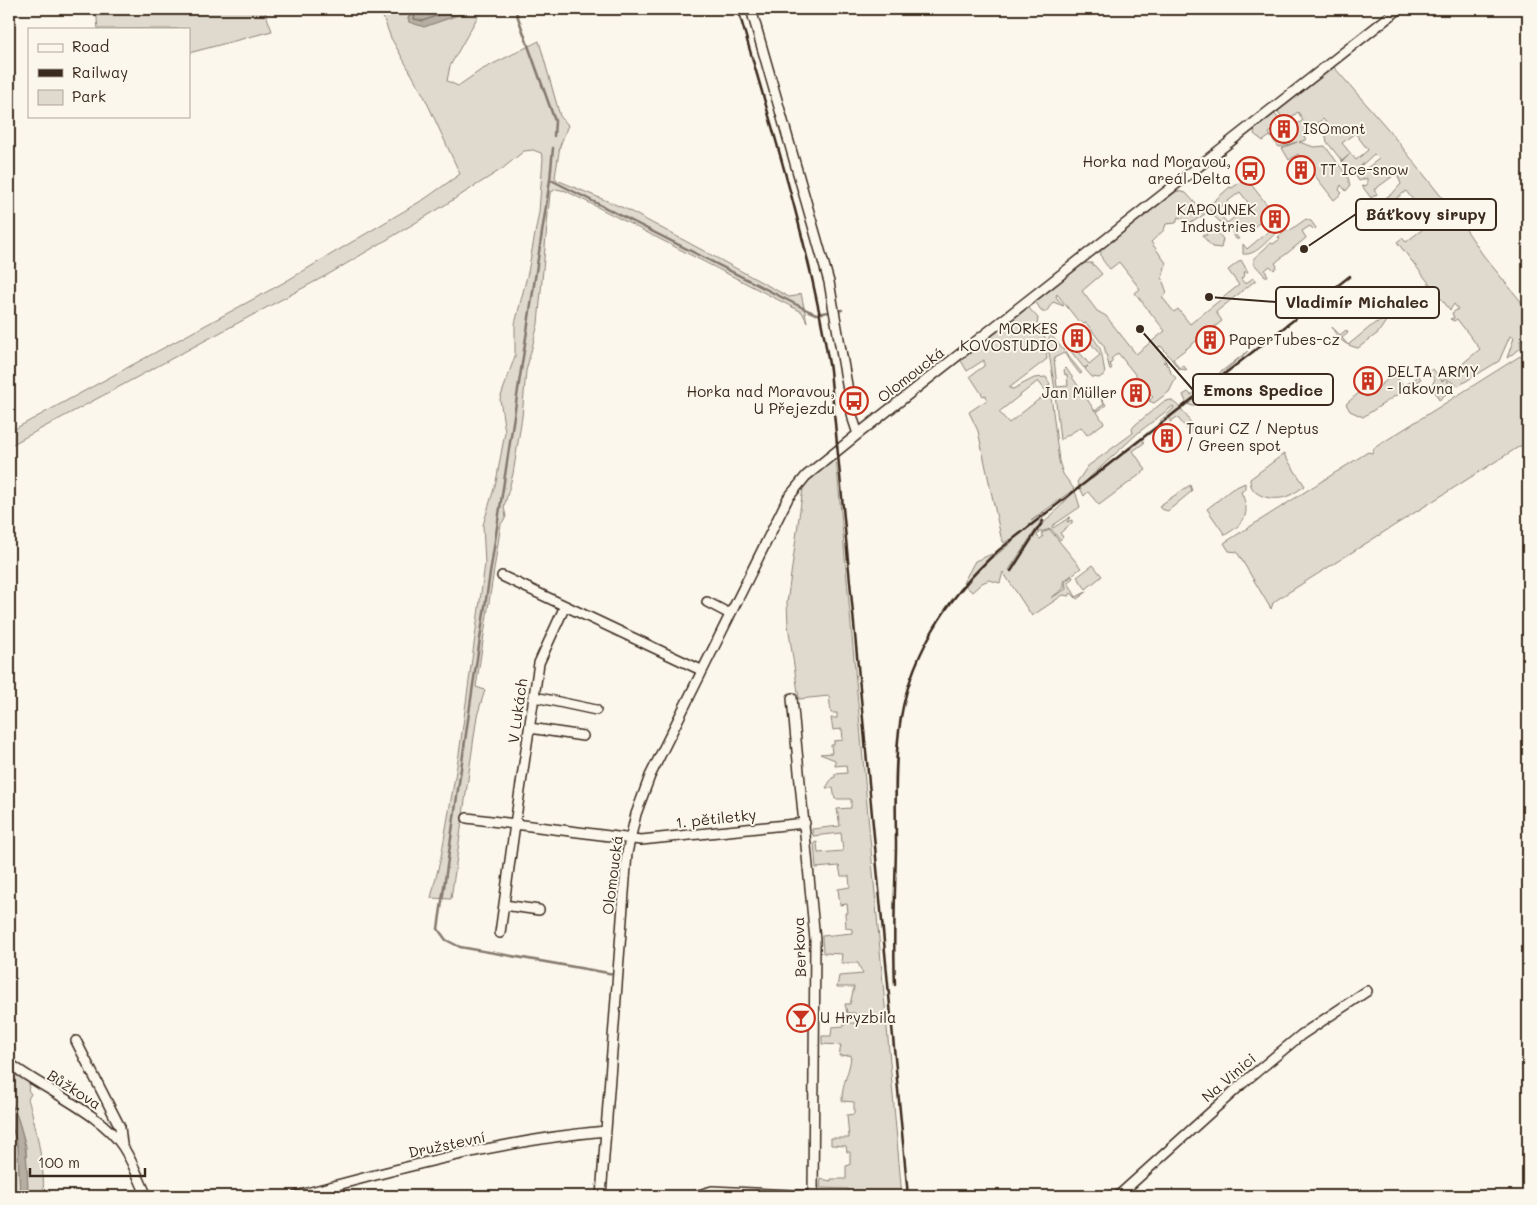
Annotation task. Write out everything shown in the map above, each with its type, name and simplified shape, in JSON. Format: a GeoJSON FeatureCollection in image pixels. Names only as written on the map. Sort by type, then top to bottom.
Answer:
{"type":"FeatureCollection","features":[{"type":"Feature","properties":{"kind":"street"},"geometry":{"type":"LineString","coordinates":[[751,9],[835,312],[853,419],[858,434]]}},
{"type":"Feature","properties":{"kind":"street","name":"Olomoucká"},"geometry":{"type":"LineString","coordinates":[[601,1196],[618,959],[630,839],[636,814],[650,776],[701,670],[794,489],[806,476],[858,434],[1399,9]]}},
{"type":"Feature","properties":{"kind":"street"},"geometry":{"type":"LineString","coordinates":[[502,576],[701,670]]}},
{"type":"Feature","properties":{"kind":"street"},"geometry":{"type":"LineString","coordinates":[[708,602],[730,614]]}},
{"type":"Feature","properties":{"kind":"street","name":"V Lukách"},"geometry":{"type":"LineString","coordinates":[[500,933],[541,656],[565,606]]}},
{"type":"Feature","properties":{"kind":"street"},"geometry":{"type":"LineString","coordinates":[[535,698],[596,710]]}},
{"type":"Feature","properties":{"kind":"street","name":"Berkova"},"geometry":{"type":"LineString","coordinates":[[792,698],[816,940],[813,1196]]}},
{"type":"Feature","properties":{"kind":"street"},"geometry":{"type":"LineString","coordinates":[[530,728],[583,736]]}},
{"type":"Feature","properties":{"kind":"street"},"geometry":{"type":"LineString","coordinates":[[467,818],[630,839]]}},
{"type":"Feature","properties":{"kind":"street","name":"1. pětiletky"},"geometry":{"type":"LineString","coordinates":[[630,839],[647,840],[805,823]]}},
{"type":"Feature","properties":{"kind":"street"},"geometry":{"type":"LineString","coordinates":[[504,905],[539,910]]}},
{"type":"Feature","properties":{"kind":"street","name":"Na Vinici"},"geometry":{"type":"LineString","coordinates":[[1118,1196],[1243,1083],[1301,1034],[1367,991]]}},
{"type":"Feature","properties":{"kind":"street","name":"Bůžkova"},"geometry":{"type":"LineString","coordinates":[[76,1040],[120,1127],[122,1145],[147,1196]]}},
{"type":"Feature","properties":{"kind":"street","name":"Bůžkova"},"geometry":{"type":"LineString","coordinates":[[9,1063],[96,1120],[122,1145]]}},
{"type":"Feature","properties":{"kind":"street","name":"Družstevní"},"geometry":{"type":"LineString","coordinates":[[296,1196],[391,1171],[566,1134],[606,1131]]}},
{"type":"Feature","properties":{"kind":"street"},"geometry":{"type":"LineString","coordinates":[[695,1196],[712,1191],[813,1196]]}},
{"type":"Feature","properties":{"kind":"green space"},"geometry":{"type":"Polygon","coordinates":[[[96,9],[264,9],[272,31],[190,53],[190,28],[98,28],[96,9]]]}},
{"type":"Feature","properties":{"kind":"green space"},"geometry":{"type":"Polygon","coordinates":[[[380,9],[414,9],[408,18],[409,22],[440,21],[447,17],[482,9],[450,66],[447,81],[458,86],[481,70],[539,41],[560,116],[568,125],[560,146],[555,177],[557,180],[626,209],[789,297],[801,293],[807,322],[802,312],[566,191],[556,189],[550,193],[538,324],[526,371],[522,417],[513,474],[504,507],[506,517],[501,524],[476,687],[485,690],[477,716],[451,899],[431,898],[441,857],[459,754],[485,564],[483,525],[496,482],[505,432],[500,399],[515,356],[515,324],[528,272],[539,212],[543,158],[541,153],[533,150],[524,151],[502,169],[437,210],[329,274],[9,446],[9,432],[283,283],[426,198],[460,174],[424,96],[391,38],[380,9]]]}},
{"type":"Feature","properties":{"kind":"green space"},"geometry":{"type":"Polygon","coordinates":[[[1333,66],[1387,128],[1459,219],[1483,255],[1528,310],[1528,347],[1522,338],[1520,340],[1521,348],[1507,358],[1514,338],[1510,336],[1499,361],[1458,386],[1447,379],[1451,390],[1439,400],[1432,385],[1435,379],[1427,372],[1433,369],[1442,381],[1480,349],[1457,319],[1454,321],[1450,319],[1454,318],[1452,313],[1458,309],[1454,304],[1450,310],[1397,242],[1402,238],[1406,242],[1423,229],[1405,206],[1413,200],[1406,191],[1381,210],[1376,204],[1393,193],[1401,184],[1397,173],[1374,190],[1377,194],[1371,198],[1362,186],[1367,185],[1367,178],[1359,181],[1356,176],[1379,159],[1374,154],[1352,174],[1342,162],[1349,155],[1342,161],[1327,142],[1325,131],[1330,128],[1323,119],[1303,134],[1306,140],[1299,142],[1314,147],[1325,146],[1348,177],[1350,186],[1346,191],[1341,185],[1339,190],[1342,193],[1334,200],[1298,154],[1289,160],[1282,148],[1297,142],[1279,147],[1270,136],[1263,141],[1254,134],[1255,128],[1273,112],[1283,124],[1269,133],[1275,141],[1303,120],[1298,112],[1285,122],[1277,110],[1333,66]],[[1355,133],[1342,143],[1356,160],[1368,150],[1355,133]]]}},
{"type":"Feature","properties":{"kind":"green space"},"geometry":{"type":"Polygon","coordinates":[[[1246,178],[1268,206],[1266,208],[1271,214],[1246,233],[1242,229],[1235,234],[1239,239],[1236,239],[1232,232],[1234,226],[1226,228],[1212,214],[1217,211],[1227,223],[1250,205],[1240,192],[1212,213],[1207,207],[1230,187],[1232,188],[1246,178]]]}},
{"type":"Feature","properties":{"kind":"green space"},"geometry":{"type":"Polygon","coordinates":[[[1177,191],[1186,193],[1205,214],[1191,223],[1178,217],[1176,223],[1166,224],[1164,230],[1151,242],[1166,263],[1162,279],[1167,293],[1162,297],[1174,312],[1178,309],[1190,324],[1239,285],[1228,270],[1241,260],[1248,272],[1244,272],[1245,275],[1241,279],[1245,284],[1253,278],[1256,280],[1216,312],[1222,321],[1173,359],[1179,368],[1183,365],[1187,370],[1179,369],[1161,346],[1158,347],[1166,362],[1163,362],[1167,363],[1166,365],[1169,366],[1171,373],[1176,378],[1169,392],[1154,403],[1149,401],[1153,397],[1118,353],[1111,359],[1113,361],[1110,364],[1112,368],[1110,370],[1104,346],[1086,323],[1084,324],[1081,320],[1079,322],[1057,294],[1056,297],[1064,306],[1053,302],[1046,312],[1042,312],[1035,301],[1081,263],[1092,263],[1102,274],[1082,291],[1097,311],[1106,316],[1136,354],[1165,331],[1135,293],[1140,289],[1119,262],[1110,269],[1102,259],[1102,247],[1177,191]]]}},
{"type":"Feature","properties":{"kind":"green space"},"geometry":{"type":"Polygon","coordinates":[[[1306,219],[1311,221],[1316,228],[1314,230],[1310,226],[1302,231],[1306,238],[1275,263],[1277,266],[1274,270],[1270,266],[1265,270],[1268,276],[1265,276],[1254,264],[1254,258],[1271,243],[1273,244],[1280,239],[1278,237],[1287,230],[1289,231],[1306,219]]]}},
{"type":"Feature","properties":{"kind":"green space"},"geometry":{"type":"Polygon","coordinates":[[[1208,225],[1214,228],[1223,239],[1221,248],[1212,247],[1202,235],[1207,235],[1205,229],[1202,229],[1208,225]]]}},
{"type":"Feature","properties":{"kind":"green space"},"geometry":{"type":"Polygon","coordinates":[[[1276,225],[1279,230],[1262,246],[1253,252],[1243,254],[1243,244],[1247,249],[1276,225]]]}},
{"type":"Feature","properties":{"kind":"green space"},"geometry":{"type":"Polygon","coordinates":[[[1027,306],[1038,318],[1037,326],[1045,337],[1047,359],[1009,388],[1013,389],[1034,378],[1046,377],[1050,384],[1045,390],[1038,381],[999,412],[1009,423],[1047,393],[1050,387],[1059,461],[1063,474],[1074,489],[1031,521],[1044,512],[1046,514],[1009,570],[1012,571],[1038,529],[1075,491],[1080,507],[1052,526],[1053,528],[1070,517],[1067,522],[1072,520],[1072,523],[1060,533],[1063,537],[1060,540],[1051,529],[1039,532],[1037,536],[1040,539],[1043,537],[1041,533],[1050,530],[1081,568],[1064,581],[1064,588],[1051,598],[1066,589],[1065,581],[1072,576],[1073,578],[1068,582],[1076,597],[1088,591],[1077,599],[1071,593],[1069,596],[1063,595],[1032,616],[1003,572],[1000,583],[989,580],[982,583],[972,592],[963,583],[975,561],[992,554],[994,557],[1012,542],[1010,539],[1004,543],[1001,537],[978,431],[969,412],[987,400],[986,395],[983,396],[970,376],[984,366],[984,360],[967,371],[960,359],[1027,306]]]}},
{"type":"Feature","properties":{"kind":"green space"},"geometry":{"type":"Polygon","coordinates":[[[1383,310],[1386,321],[1378,333],[1358,348],[1348,345],[1375,323],[1381,321],[1377,313],[1383,310]]]}},
{"type":"Feature","properties":{"kind":"green space"},"geometry":{"type":"Polygon","coordinates":[[[1332,327],[1340,335],[1346,330],[1348,333],[1342,338],[1347,344],[1339,338],[1332,327]]]}},
{"type":"Feature","properties":{"kind":"green space"},"geometry":{"type":"Polygon","coordinates":[[[1088,331],[1097,343],[1102,356],[1105,374],[1099,378],[1092,377],[1085,369],[1088,366],[1084,368],[1062,340],[1072,349],[1075,347],[1089,364],[1100,355],[1084,334],[1088,331]]]}},
{"type":"Feature","properties":{"kind":"green space"},"geometry":{"type":"Polygon","coordinates":[[[1051,335],[1082,373],[1080,374],[1064,353],[1054,358],[1057,387],[1068,386],[1067,374],[1065,375],[1064,370],[1066,368],[1095,411],[1104,404],[1099,395],[1106,405],[1097,412],[1104,423],[1087,435],[1081,427],[1060,440],[1055,393],[1059,396],[1066,395],[1067,391],[1055,390],[1047,341],[1051,335]]]}},
{"type":"Feature","properties":{"kind":"green space"},"geometry":{"type":"Polygon","coordinates":[[[1248,351],[1226,370],[1225,377],[1207,390],[1209,394],[1193,406],[1187,404],[1183,395],[1188,392],[1191,395],[1248,351]]]}},
{"type":"Feature","properties":{"kind":"green space"},"geometry":{"type":"Polygon","coordinates":[[[1528,351],[1528,441],[1278,599],[1273,603],[1271,609],[1237,552],[1229,551],[1224,543],[1368,452],[1372,453],[1374,448],[1528,351]]]}},
{"type":"Feature","properties":{"kind":"green space"},"geometry":{"type":"Polygon","coordinates":[[[1394,374],[1404,386],[1419,376],[1421,379],[1363,417],[1350,411],[1346,404],[1361,391],[1366,397],[1394,374]]]}},
{"type":"Feature","properties":{"kind":"green space"},"geometry":{"type":"Polygon","coordinates":[[[1170,400],[1182,410],[1189,420],[1191,425],[1190,433],[1177,417],[1170,422],[1170,417],[1178,409],[1162,422],[1160,421],[1174,408],[1173,406],[1139,432],[1088,479],[1092,479],[1142,439],[1144,443],[1133,451],[1146,470],[1099,505],[1088,492],[1084,496],[1077,482],[1088,466],[1133,433],[1132,429],[1135,425],[1163,402],[1170,400]]]}},
{"type":"Feature","properties":{"kind":"green space"},"geometry":{"type":"Polygon","coordinates":[[[1285,453],[1285,456],[1305,486],[1283,498],[1270,498],[1258,494],[1251,485],[1250,479],[1285,453]]]}},
{"type":"Feature","properties":{"kind":"green space"},"geometry":{"type":"Polygon","coordinates":[[[836,457],[902,1196],[848,1196],[848,1189],[820,1188],[821,1179],[831,1181],[831,1179],[846,1179],[846,1166],[850,1165],[850,1152],[847,1152],[846,1146],[831,1145],[831,1138],[849,1138],[847,1115],[854,1114],[854,1102],[842,1101],[843,1088],[851,1055],[839,1056],[841,1045],[822,1044],[822,1036],[831,1036],[832,1027],[844,1026],[844,1023],[855,1023],[855,1013],[847,1013],[845,1004],[850,1004],[854,987],[837,987],[839,976],[863,974],[858,963],[841,963],[842,954],[823,953],[822,936],[852,933],[852,929],[846,928],[845,913],[848,913],[847,904],[840,905],[838,889],[850,887],[849,876],[841,876],[839,866],[816,868],[814,843],[817,842],[818,853],[843,851],[841,833],[813,836],[812,829],[840,826],[837,809],[851,808],[851,799],[835,799],[833,788],[826,788],[832,778],[835,777],[835,774],[847,773],[846,765],[835,766],[835,760],[820,754],[832,753],[831,745],[834,745],[834,741],[843,740],[842,729],[833,730],[831,718],[837,718],[837,713],[831,713],[829,696],[799,699],[788,625],[787,603],[803,488],[808,481],[836,457]]]}},
{"type":"Feature","properties":{"kind":"green space"},"geometry":{"type":"Polygon","coordinates":[[[1245,483],[1245,489],[1241,492],[1246,506],[1244,518],[1237,527],[1225,535],[1207,509],[1232,489],[1245,483]]]}},
{"type":"Feature","properties":{"kind":"green space"},"geometry":{"type":"Polygon","coordinates":[[[1190,485],[1192,491],[1168,511],[1161,509],[1159,506],[1190,485]]]}},
{"type":"Feature","properties":{"kind":"green space"},"geometry":{"type":"Polygon","coordinates":[[[1093,565],[1102,576],[1086,589],[1077,577],[1093,565]]]}},
{"type":"Feature","properties":{"kind":"green space"},"geometry":{"type":"Polygon","coordinates":[[[9,1068],[30,1084],[28,1090],[31,1094],[28,1099],[34,1119],[42,1164],[42,1196],[28,1196],[26,1146],[17,1116],[9,1098],[9,1068]]]}},
{"type":"Feature","properties":{"kind":"green space"},"geometry":{"type":"Polygon","coordinates":[[[9,1117],[18,1147],[20,1196],[9,1194],[9,1117]]]}},
{"type":"Feature","properties":{"kind":"water"},"geometry":{"type":"Polygon","coordinates":[[[414,9],[475,9],[424,27],[409,22],[408,19],[414,9]]]}},
{"type":"Feature","properties":{"kind":"water"},"geometry":{"type":"Polygon","coordinates":[[[9,1098],[23,1135],[28,1196],[20,1196],[18,1147],[9,1117],[9,1098]]]}},
{"type":"Feature","properties":{"kind":"waterway"},"geometry":{"type":"LineString","coordinates":[[515,9],[555,121],[554,136]]}},
{"type":"Feature","properties":{"kind":"waterway"},"geometry":{"type":"LineString","coordinates":[[553,148],[550,180],[438,929],[446,940],[460,947],[614,974]]}},
{"type":"Feature","properties":{"kind":"waterway"},"geometry":{"type":"LineString","coordinates":[[551,180],[809,311],[816,314],[842,310]]}},
{"type":"Feature","properties":{"kind":"railway"},"geometry":{"type":"LineString","coordinates":[[738,9],[801,233],[822,324],[830,370],[908,1196]]}},
{"type":"Feature","properties":{"kind":"railway"},"geometry":{"type":"LineString","coordinates":[[895,985],[896,775],[899,731],[903,705],[920,655],[946,609],[962,588],[999,550],[1350,276]]}},
{"type":"Feature","properties":{"kind":"railway"},"geometry":{"type":"LineString","coordinates":[[1011,571],[1043,521]]}},
{"type":"Feature","properties":{"kind":"place","name":"ISOmont"},"geometry":{"type":"Point","coordinates":[1284,129]}},
{"type":"Feature","properties":{"kind":"place","name":"TT Ice-snow"},"geometry":{"type":"Point","coordinates":[1301,170]}},
{"type":"Feature","properties":{"kind":"place","name":"Horka nad Moravou, areál Delta"},"geometry":{"type":"Point","coordinates":[1250,171]}},
{"type":"Feature","properties":{"kind":"place","name":"KAPOUNEK Industries"},"geometry":{"type":"Point","coordinates":[1275,219]}},
{"type":"Feature","properties":{"kind":"place","name":"Báťkovy sirupy"},"geometry":{"type":"Point","coordinates":[1304,249]}},
{"type":"Feature","properties":{"kind":"place","name":"Vladimír Michalec"},"geometry":{"type":"Point","coordinates":[1209,297]}},
{"type":"Feature","properties":{"kind":"place","name":"Emons Spedice"},"geometry":{"type":"Point","coordinates":[1140,329]}},
{"type":"Feature","properties":{"kind":"place","name":"MORKES KOVOSTUDIO"},"geometry":{"type":"Point","coordinates":[1077,338]}},
{"type":"Feature","properties":{"kind":"place","name":"PaperTubes-cz"},"geometry":{"type":"Point","coordinates":[1210,340]}},
{"type":"Feature","properties":{"kind":"place","name":"DELTA ARMY - lakovna"},"geometry":{"type":"Point","coordinates":[1368,381]}},
{"type":"Feature","properties":{"kind":"place","name":"Jan Müller"},"geometry":{"type":"Point","coordinates":[1136,393]}},
{"type":"Feature","properties":{"kind":"place","name":"Horka nad Moravou, U Přejezdu"},"geometry":{"type":"Point","coordinates":[854,401]}},
{"type":"Feature","properties":{"kind":"place","name":"Tauri CZ / Neptus / Green spot"},"geometry":{"type":"Point","coordinates":[1167,438]}},
{"type":"Feature","properties":{"kind":"place","name":"U Hryzbila"},"geometry":{"type":"Point","coordinates":[801,1018]}}]}
